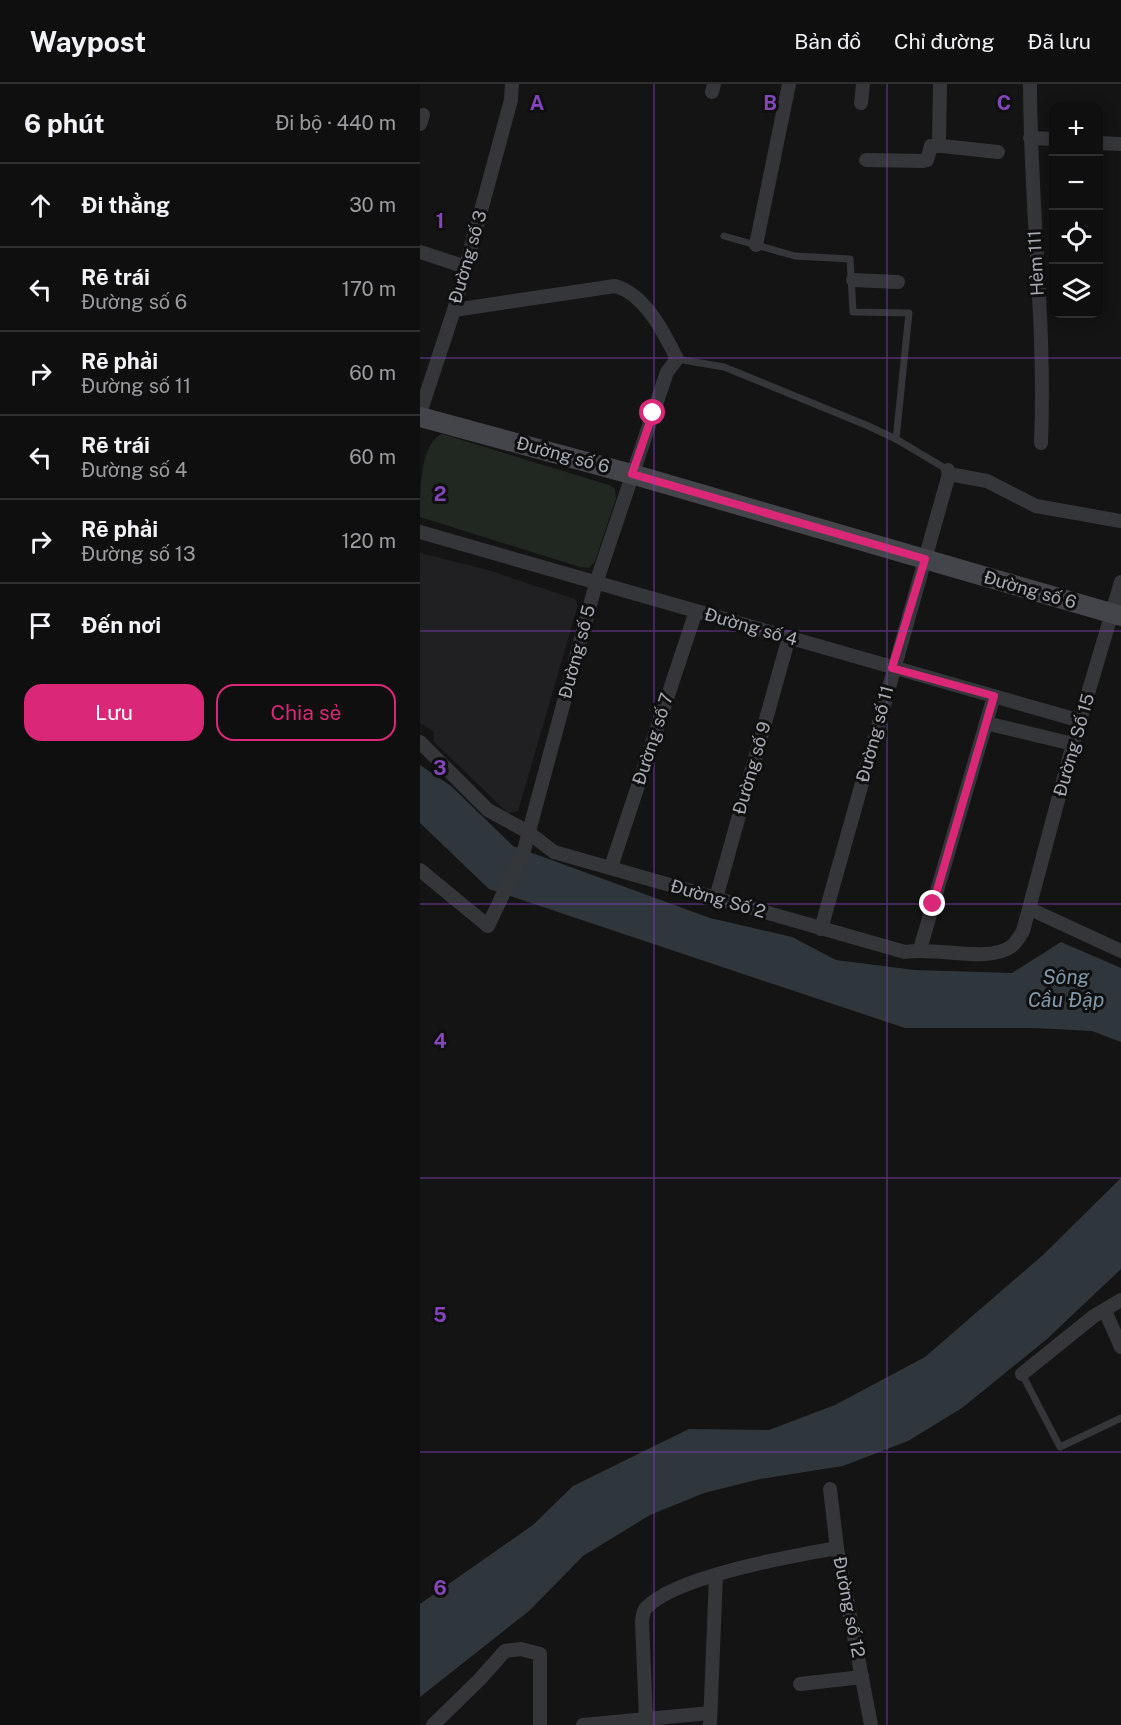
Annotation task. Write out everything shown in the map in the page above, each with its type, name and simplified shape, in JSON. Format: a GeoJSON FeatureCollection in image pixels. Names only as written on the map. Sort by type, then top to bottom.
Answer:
{"type":"FeatureCollection","features":[{"type":"Feature","properties":{"kind":"street","name":"Đường số 3"},"geometry":{"type":"LineString","coordinates":[[420,415],[466,267],[511,100],[512,84]]}},
{"type":"Feature","properties":{"kind":"street"},"geometry":{"type":"LineString","coordinates":[[756,245],[789,84]]}},
{"type":"Feature","properties":{"kind":"street"},"geometry":{"type":"LineString","coordinates":[[861,104],[862,84]]}},
{"type":"Feature","properties":{"kind":"street"},"geometry":{"type":"LineString","coordinates":[[940,84],[939,141],[942,146]]}},
{"type":"Feature","properties":{"kind":"street","name":"Hẻm 111"},"geometry":{"type":"LineString","coordinates":[[1030,84],[1030,138],[1042,397],[1041,443]]}},
{"type":"Feature","properties":{"kind":"street"},"geometry":{"type":"LineString","coordinates":[[1030,138],[1049,140]]}},
{"type":"Feature","properties":{"kind":"street"},"geometry":{"type":"LineString","coordinates":[[1103,143],[1121,144]]}},
{"type":"Feature","properties":{"kind":"street"},"geometry":{"type":"LineString","coordinates":[[866,160],[923,161],[927,160],[931,146],[998,152]]}},
{"type":"Feature","properties":{"kind":"street"},"geometry":{"type":"LineString","coordinates":[[420,252],[466,267]]}},
{"type":"Feature","properties":{"kind":"street"},"geometry":{"type":"LineString","coordinates":[[853,280],[898,282]]}},
{"type":"Feature","properties":{"kind":"street"},"geometry":{"type":"LineString","coordinates":[[454,310],[615,286],[634,296],[663,332],[677,358]]}},
{"type":"Feature","properties":{"kind":"street","name":"Đường số 5"},"geometry":{"type":"LineString","coordinates":[[420,870],[488,926],[524,850],[597,582],[667,372],[677,358]]}},
{"type":"Feature","properties":{"kind":"street","name":"Đường số 6"},"geometry":{"type":"LineString","coordinates":[[420,415],[632,474],[1116,615]]}},
{"type":"Feature","properties":{"kind":"street"},"geometry":{"type":"LineString","coordinates":[[948,472],[987,481],[1036,506],[1121,520]]}},
{"type":"Feature","properties":{"kind":"street","name":"Đường số 11"},"geometry":{"type":"LineString","coordinates":[[821,929],[948,472]]}},
{"type":"Feature","properties":{"kind":"street","name":"Đường số 4"},"geometry":{"type":"LineString","coordinates":[[420,532],[1081,721]]}},
{"type":"Feature","properties":{"kind":"street","name":"Đường Số 15"},"geometry":{"type":"LineString","coordinates":[[1030,909],[1073,744],[1116,615],[1121,582]]}},
{"type":"Feature","properties":{"kind":"street","name":"Đường số 7"},"geometry":{"type":"LineString","coordinates":[[611,867],[696,611]]}},
{"type":"Feature","properties":{"kind":"street","name":"Đường số 9"},"geometry":{"type":"LineString","coordinates":[[716,898],[789,638]]}},
{"type":"Feature","properties":{"kind":"street"},"geometry":{"type":"LineString","coordinates":[[920,949],[994,696]]}},
{"type":"Feature","properties":{"kind":"street"},"geometry":{"type":"LineString","coordinates":[[986,723],[1073,744]]}},
{"type":"Feature","properties":{"kind":"street","name":"Đường Số 2"},"geometry":{"type":"LineString","coordinates":[[420,742],[488,810],[528,832],[554,852],[905,952],[920,949],[993,955],[1012,946],[1023,931],[1030,909]]}},
{"type":"Feature","properties":{"kind":"street"},"geometry":{"type":"LineString","coordinates":[[1030,909],[1121,951]]}},
{"type":"Feature","properties":{"kind":"street"},"geometry":{"type":"LineString","coordinates":[[1022,1374],[1094,1316],[1121,1300]]}},
{"type":"Feature","properties":{"kind":"street"},"geometry":{"type":"LineString","coordinates":[[1105,1311],[1121,1347]]}},
{"type":"Feature","properties":{"kind":"street","name":"Đường số 12"},"geometry":{"type":"LineString","coordinates":[[830,1489],[837,1548],[871,1725]]}},
{"type":"Feature","properties":{"kind":"street"},"geometry":{"type":"LineString","coordinates":[[646,1720],[642,1621],[645,1609],[661,1596],[716,1575],[761,1562],[837,1548]]}},
{"type":"Feature","properties":{"kind":"street"},"geometry":{"type":"LineString","coordinates":[[583,1725],[646,1720],[710,1719],[716,1575]]}},
{"type":"Feature","properties":{"kind":"street"},"geometry":{"type":"LineString","coordinates":[[438,1723],[505,1651],[521,1649],[540,1654],[540,1725]]}},
{"type":"Feature","properties":{"kind":"street"},"geometry":{"type":"LineString","coordinates":[[800,1684],[862,1677]]}},
{"type":"Feature","properties":{"kind":"lane"},"geometry":{"type":"LineString","coordinates":[[724,236],[795,255],[850,259],[853,280],[853,312],[909,313],[896,439]]}},
{"type":"Feature","properties":{"kind":"lane"},"geometry":{"type":"LineString","coordinates":[[677,358],[724,367],[896,439],[948,472]]}},
{"type":"Feature","properties":{"kind":"lane"},"geometry":{"type":"LineString","coordinates":[[1022,1374],[1060,1447],[1121,1418]]}},
{"type":"Feature","properties":{"kind":"shaded area"},"geometry":{"type":"Polygon","coordinates":[[[442,434],[609,485],[615,489],[616,498],[595,561],[589,568],[420,517],[421,482],[425,458],[429,447],[442,434]]]}},
{"type":"Feature","properties":{"kind":"shaded area"},"geometry":{"type":"Polygon","coordinates":[[[420,553],[488,570],[575,599],[578,605],[518,811],[508,813],[434,742],[434,732],[420,723],[420,553]]]}},
{"type":"Feature","properties":{"kind":"water","name":"Sông Cầu Đập"},"geometry":{"type":"Polygon","coordinates":[[[420,765],[451,786],[513,846],[710,918],[792,937],[836,960],[914,970],[1012,973],[1061,942],[1121,968],[1121,1042],[1092,1031],[1035,1028],[905,1028],[489,889],[420,823],[420,765]]]}},
{"type":"Feature","properties":{"kind":"water"},"geometry":{"type":"Polygon","coordinates":[[[1121,1178],[1121,1269],[1047,1339],[962,1408],[908,1441],[843,1466],[760,1479],[704,1493],[650,1515],[583,1556],[529,1611],[420,1697],[420,1604],[533,1525],[573,1486],[689,1429],[769,1430],[835,1405],[925,1357],[1043,1255],[1121,1178]]]}},
{"type":"Feature","properties":{"kind":"route"},"geometry":{"type":"LineString","coordinates":[[653,413],[632,474],[925,559],[892,668],[994,696],[933,904]]}}]}
